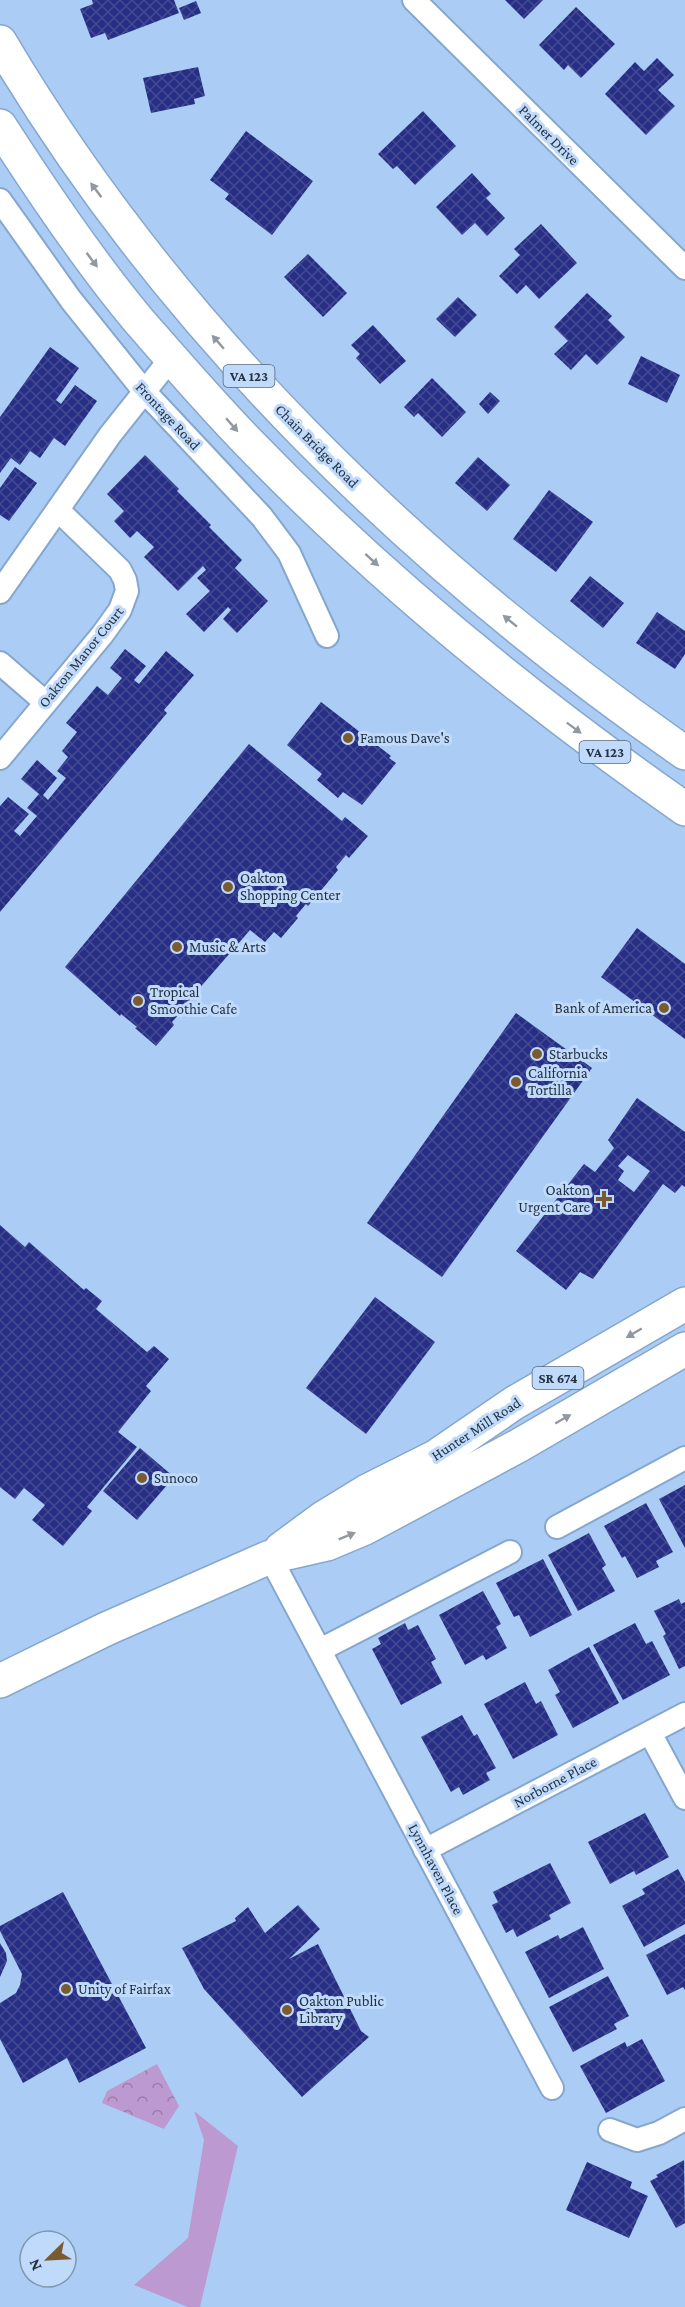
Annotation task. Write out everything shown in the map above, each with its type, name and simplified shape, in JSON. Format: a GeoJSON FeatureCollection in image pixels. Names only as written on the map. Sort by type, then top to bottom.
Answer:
{"type":"FeatureCollection","features":[{"type":"Feature","properties":{"kind":"main road","name":"Chain Bridge Road"},"geometry":{"type":"LineString","coordinates":[[0,42],[69,154],[124,226],[187,306],[291,422],[372,500],[498,612],[631,715],[685,753]]}},
{"type":"Feature","properties":{"kind":"main road","name":"VA 123"},"geometry":{"type":"LineString","coordinates":[[0,126],[36,182],[138,319],[246,440],[325,518],[527,693],[685,809]]}},
{"type":"Feature","properties":{"kind":"main road","name":"Hunter Mill Road"},"geometry":{"type":"LineString","coordinates":[[270,1557],[323,1518],[368,1491],[435,1457],[514,1403],[685,1304]]}},
{"type":"Feature","properties":{"kind":"main road","name":"Hunter Mill Road"},"geometry":{"type":"LineString","coordinates":[[0,1681],[106,1629],[270,1557],[327,1544],[365,1528],[683,1354]]}},
{"type":"Feature","properties":{"kind":"street","name":"Palmer Drive"},"geometry":{"type":"LineString","coordinates":[[414,0],[685,268]]}},
{"type":"Feature","properties":{"kind":"street","name":"Frontage Road"},"geometry":{"type":"LineString","coordinates":[[0,200],[70,300],[144,391],[262,517],[288,553],[327,636]]}},
{"type":"Feature","properties":{"kind":"street"},"geometry":{"type":"LineString","coordinates":[[0,592],[144,391],[172,357]]}},
{"type":"Feature","properties":{"kind":"street","name":"Oakton Manor Court"},"geometry":{"type":"LineString","coordinates":[[0,758],[102,635],[120,610],[127,591],[120,570],[58,510]]}},
{"type":"Feature","properties":{"kind":"street"},"geometry":{"type":"LineString","coordinates":[[0,663],[45,702]]}},
{"type":"Feature","properties":{"kind":"street"},"geometry":{"type":"LineString","coordinates":[[557,1527],[685,1458]]}},
{"type":"Feature","properties":{"kind":"street"},"geometry":{"type":"LineString","coordinates":[[320,1650],[510,1552]]}},
{"type":"Feature","properties":{"kind":"street","name":"Lynnhaven Place"},"geometry":{"type":"LineString","coordinates":[[270,1557],[552,2088]]}},
{"type":"Feature","properties":{"kind":"street","name":"Norborne Place"},"geometry":{"type":"LineString","coordinates":[[425,1850],[685,1714]]}},
{"type":"Feature","properties":{"kind":"street"},"geometry":{"type":"LineString","coordinates":[[650,1732],[685,1798]]}},
{"type":"Feature","properties":{"kind":"street"},"geometry":{"type":"LineString","coordinates":[[610,2130],[637,2140],[659,2133],[685,2120]]}},
{"type":"Feature","properties":{"kind":"green space"},"geometry":{"type":"Polygon","coordinates":[[[157,2064],[179,2106],[164,2129],[102,2103],[107,2091],[157,2064]]]}},
{"type":"Feature","properties":{"kind":"green space"},"geometry":{"type":"Polygon","coordinates":[[[194,2111],[238,2146],[200,2307],[188,2307],[134,2285],[188,2238],[204,2140],[194,2111]]]}},
{"type":"Feature","properties":{"kind":"building"},"geometry":{"type":"Polygon","coordinates":[[[92,0],[174,0],[179,13],[108,40],[105,33],[91,38],[80,9],[93,4],[92,0]]]}},
{"type":"Feature","properties":{"kind":"building"},"geometry":{"type":"Polygon","coordinates":[[[505,0],[543,0],[524,19],[505,0]]]}},
{"type":"Feature","properties":{"kind":"building"},"geometry":{"type":"Polygon","coordinates":[[[196,1],[201,13],[184,20],[179,8],[196,1]]]}},
{"type":"Feature","properties":{"kind":"building"},"geometry":{"type":"Polygon","coordinates":[[[576,7],[615,44],[581,78],[568,65],[564,70],[539,45],[576,7]]]}},
{"type":"Feature","properties":{"kind":"building"},"geometry":{"type":"Polygon","coordinates":[[[657,58],[674,75],[658,90],[675,106],[646,135],[605,94],[635,62],[644,71],[657,58]]]}},
{"type":"Feature","properties":{"kind":"building"},"geometry":{"type":"Polygon","coordinates":[[[198,67],[205,96],[194,99],[195,104],[151,113],[143,78],[198,67]]]}},
{"type":"Feature","properties":{"kind":"building"},"geometry":{"type":"Polygon","coordinates":[[[423,111],[456,146],[415,185],[397,166],[393,169],[378,154],[423,111]]]}},
{"type":"Feature","properties":{"kind":"building"},"geometry":{"type":"Polygon","coordinates":[[[246,131],[313,181],[272,235],[225,199],[229,194],[210,180],[246,131]]]}},
{"type":"Feature","properties":{"kind":"building"},"geometry":{"type":"Polygon","coordinates":[[[472,173],[491,194],[486,198],[505,218],[487,236],[475,223],[462,235],[436,207],[472,173]]]}},
{"type":"Feature","properties":{"kind":"building"},"geometry":{"type":"Polygon","coordinates":[[[541,224],[577,263],[539,299],[526,285],[517,294],[499,276],[520,255],[514,249],[541,224]]]}},
{"type":"Feature","properties":{"kind":"building"},"geometry":{"type":"Polygon","coordinates":[[[308,254],[347,293],[323,317],[284,277],[308,254]]]}},
{"type":"Feature","properties":{"kind":"building"},"geometry":{"type":"Polygon","coordinates":[[[587,293],[612,316],[608,320],[625,337],[597,365],[586,354],[571,370],[554,354],[568,341],[554,327],[587,293]]]}},
{"type":"Feature","properties":{"kind":"building"},"geometry":{"type":"Polygon","coordinates":[[[458,297],[477,315],[455,337],[436,319],[458,297]]]}},
{"type":"Feature","properties":{"kind":"building"},"geometry":{"type":"Polygon","coordinates":[[[373,325],[406,361],[380,384],[356,358],[360,354],[351,345],[373,325]]]}},
{"type":"Feature","properties":{"kind":"building"},"geometry":{"type":"Polygon","coordinates":[[[50,347],[79,368],[56,400],[61,404],[75,385],[97,401],[65,446],[54,438],[40,458],[30,451],[20,465],[11,458],[0,473],[0,417],[50,347]]]}},
{"type":"Feature","properties":{"kind":"building"},"geometry":{"type":"Polygon","coordinates":[[[641,356],[680,375],[667,403],[628,384],[641,356]]]}},
{"type":"Feature","properties":{"kind":"building"},"geometry":{"type":"Polygon","coordinates":[[[432,378],[466,412],[442,437],[418,413],[414,417],[404,407],[432,378]]]}},
{"type":"Feature","properties":{"kind":"building"},"geometry":{"type":"Polygon","coordinates":[[[490,392],[500,401],[488,414],[479,404],[490,392]]]}},
{"type":"Feature","properties":{"kind":"building"},"geometry":{"type":"Polygon","coordinates":[[[145,455],[179,489],[177,491],[242,560],[235,568],[268,601],[237,633],[223,619],[231,610],[228,607],[204,632],[186,614],[210,591],[197,578],[206,570],[203,566],[178,591],[144,557],[154,547],[137,531],[130,538],[114,521],[124,511],[107,494],[145,455]]]}},
{"type":"Feature","properties":{"kind":"building"},"geometry":{"type":"Polygon","coordinates":[[[478,457],[510,485],[487,511],[455,483],[478,457]]]}},
{"type":"Feature","properties":{"kind":"building"},"geometry":{"type":"Polygon","coordinates":[[[15,467],[37,483],[9,521],[0,515],[0,488],[15,467]]]}},
{"type":"Feature","properties":{"kind":"building"},"geometry":{"type":"Polygon","coordinates":[[[549,490],[593,522],[556,572],[513,539],[549,490]]]}},
{"type":"Feature","properties":{"kind":"building"},"geometry":{"type":"Polygon","coordinates":[[[590,576],[624,603],[603,628],[570,601],[590,576]]]}},
{"type":"Feature","properties":{"kind":"building"},"geometry":{"type":"Polygon","coordinates":[[[657,612],[685,631],[685,654],[675,669],[636,643],[657,612]]]}},
{"type":"Feature","properties":{"kind":"building"},"geometry":{"type":"Polygon","coordinates":[[[125,649],[146,666],[134,680],[139,684],[166,651],[194,675],[164,710],[167,713],[0,912],[0,806],[8,797],[29,814],[14,831],[20,836],[37,816],[27,808],[39,794],[21,779],[37,760],[57,778],[43,795],[48,800],[66,778],[57,771],[68,757],[62,751],[77,732],[66,723],[97,686],[108,695],[122,678],[110,668],[125,649]]]}},
{"type":"Feature","properties":{"kind":"building"},"geometry":{"type":"Polygon","coordinates":[[[321,702],[391,756],[389,758],[396,763],[362,805],[343,792],[338,798],[317,780],[322,774],[287,745],[321,702]]]}},
{"type":"Feature","properties":{"kind":"building","name":"Oakton Shopping Center"},"geometry":{"type":"Polygon","coordinates":[[[249,744],[342,821],[345,817],[368,836],[349,858],[346,855],[336,867],[338,870],[308,906],[306,904],[296,916],[298,918],[281,938],[274,932],[265,942],[250,930],[197,991],[199,993],[172,1022],[174,1025],[156,1046],[135,1028],[137,1027],[121,1014],[120,1016],[65,967],[249,744]]]}},
{"type":"Feature","properties":{"kind":"building","name":"Bank of America"},"geometry":{"type":"Polygon","coordinates":[[[637,928],[685,964],[685,1039],[601,977],[637,928]]]}},
{"type":"Feature","properties":{"kind":"building"},"geometry":{"type":"Polygon","coordinates":[[[516,1013],[592,1068],[442,1277],[367,1223],[516,1013]]]}},
{"type":"Feature","properties":{"kind":"building","name":"Oakton Urgent Care"},"geometry":{"type":"Polygon","coordinates":[[[637,1098],[685,1132],[685,1187],[682,1185],[675,1193],[663,1184],[593,1279],[580,1272],[566,1290],[516,1251],[584,1164],[595,1172],[614,1148],[608,1140],[637,1098]],[[628,1155],[618,1166],[624,1171],[618,1180],[634,1192],[650,1171],[628,1155]]]}},
{"type":"Feature","properties":{"kind":"building"},"geometry":{"type":"Polygon","coordinates":[[[0,1225],[25,1247],[29,1242],[84,1290],[86,1288],[102,1301],[96,1309],[147,1352],[154,1346],[169,1359],[146,1386],[151,1391],[118,1432],[137,1447],[87,1507],[92,1511],[63,1546],[32,1520],[45,1505],[24,1488],[15,1499],[0,1487],[0,1225]]]}},
{"type":"Feature","properties":{"kind":"building"},"geometry":{"type":"Polygon","coordinates":[[[375,1297],[435,1342],[366,1434],[306,1388],[375,1297]]]}},
{"type":"Feature","properties":{"kind":"building"},"geometry":{"type":"Polygon","coordinates":[[[140,1448],[174,1477],[137,1520],[103,1491],[140,1448]]]}},
{"type":"Feature","properties":{"kind":"building"},"geometry":{"type":"Polygon","coordinates":[[[685,1485],[685,1548],[659,1499],[685,1485]]]}},
{"type":"Feature","properties":{"kind":"building"},"geometry":{"type":"Polygon","coordinates":[[[646,1503],[673,1552],[656,1561],[659,1567],[637,1578],[625,1556],[622,1558],[604,1526],[646,1503]]]}},
{"type":"Feature","properties":{"kind":"building"},"geometry":{"type":"Polygon","coordinates":[[[589,1533],[606,1565],[602,1568],[615,1591],[578,1611],[548,1555],[589,1533]]]}},
{"type":"Feature","properties":{"kind":"building"},"geometry":{"type":"Polygon","coordinates":[[[543,1559],[572,1615],[530,1637],[519,1615],[514,1617],[496,1583],[543,1559]]]}},
{"type":"Feature","properties":{"kind":"building"},"geometry":{"type":"Polygon","coordinates":[[[483,1591],[501,1624],[496,1627],[507,1648],[486,1660],[483,1655],[465,1665],[439,1615],[483,1591]]]}},
{"type":"Feature","properties":{"kind":"building"},"geometry":{"type":"Polygon","coordinates":[[[679,1599],[681,1604],[685,1602],[685,1666],[679,1669],[663,1636],[666,1634],[654,1611],[679,1599]]]}},
{"type":"Feature","properties":{"kind":"building"},"geometry":{"type":"Polygon","coordinates":[[[405,1623],[408,1630],[418,1625],[436,1659],[431,1662],[442,1683],[401,1705],[372,1649],[381,1644],[378,1638],[405,1623]]]}},
{"type":"Feature","properties":{"kind":"building"},"geometry":{"type":"Polygon","coordinates":[[[635,1623],[646,1644],[652,1641],[670,1675],[623,1700],[593,1645],[635,1623]]]}},
{"type":"Feature","properties":{"kind":"building"},"geometry":{"type":"Polygon","coordinates":[[[589,1647],[619,1703],[573,1728],[555,1695],[560,1692],[548,1670],[589,1647]]]}},
{"type":"Feature","properties":{"kind":"building"},"geometry":{"type":"Polygon","coordinates":[[[525,1682],[536,1704],[541,1701],[558,1735],[513,1759],[484,1704],[525,1682]]]}},
{"type":"Feature","properties":{"kind":"building"},"geometry":{"type":"Polygon","coordinates":[[[462,1715],[474,1736],[477,1734],[496,1768],[486,1773],[490,1780],[463,1795],[459,1787],[451,1792],[421,1737],[462,1715]]]}},
{"type":"Feature","properties":{"kind":"building"},"geometry":{"type":"Polygon","coordinates":[[[645,1813],[669,1857],[636,1875],[634,1871],[610,1884],[588,1842],[645,1813]]]}},
{"type":"Feature","properties":{"kind":"building"},"geometry":{"type":"Polygon","coordinates":[[[550,1863],[571,1903],[549,1915],[551,1919],[517,1937],[513,1929],[506,1933],[492,1905],[498,1902],[493,1892],[550,1863]]]}},
{"type":"Feature","properties":{"kind":"building"},"geometry":{"type":"Polygon","coordinates":[[[678,1869],[685,1882],[685,1924],[644,1947],[622,1906],[645,1894],[642,1889],[678,1869]]]}},
{"type":"Feature","properties":{"kind":"building","name":"Unity of Fairfax"},"geometry":{"type":"Polygon","coordinates":[[[63,1892],[146,2048],[79,2083],[67,2058],[23,2083],[0,2039],[0,2003],[16,1993],[22,1974],[0,1931],[0,1926],[63,1892]]]}},
{"type":"Feature","properties":{"kind":"building","name":"Oakton Public Library"},"geometry":{"type":"Polygon","coordinates":[[[298,1905],[320,1929],[289,1959],[318,1944],[361,2031],[369,2037],[302,2097],[204,1989],[182,1948],[236,1921],[235,1918],[248,1907],[265,1933],[298,1905]]]}},
{"type":"Feature","properties":{"kind":"building"},"geometry":{"type":"Polygon","coordinates":[[[583,1927],[604,1969],[549,1998],[525,1952],[558,1935],[560,1939],[583,1927]]]}},
{"type":"Feature","properties":{"kind":"building"},"geometry":{"type":"Polygon","coordinates":[[[685,1934],[685,1990],[683,1987],[667,1995],[646,1955],[685,1934]]]}},
{"type":"Feature","properties":{"kind":"building"},"geometry":{"type":"Polygon","coordinates":[[[0,1943],[6,1953],[7,1961],[0,1977],[0,1943]]]}},
{"type":"Feature","properties":{"kind":"building"},"geometry":{"type":"Polygon","coordinates":[[[608,1976],[629,2016],[614,2024],[617,2029],[573,2052],[549,2007],[608,1976]]]}},
{"type":"Feature","properties":{"kind":"building"},"geometry":{"type":"Polygon","coordinates":[[[642,2039],[665,2081],[606,2113],[580,2066],[625,2042],[627,2047],[642,2039]]]}},
{"type":"Feature","properties":{"kind":"building"},"geometry":{"type":"Polygon","coordinates":[[[684,2160],[685,2223],[676,2228],[650,2181],[658,2177],[656,2175],[684,2160]]]}},
{"type":"Feature","properties":{"kind":"building"},"geometry":{"type":"Polygon","coordinates":[[[587,2162],[632,2182],[630,2188],[648,2196],[629,2238],[566,2210],[587,2162]]]}},
{"type":"Feature","properties":{"kind":"place","name":"Famous Dave's"},"geometry":{"type":"Point","coordinates":[348,738]}},
{"type":"Feature","properties":{"kind":"place","name":"Oakton Shopping Center"},"geometry":{"type":"Point","coordinates":[228,887]}},
{"type":"Feature","properties":{"kind":"place","name":"Music & Arts"},"geometry":{"type":"Point","coordinates":[177,947]}},
{"type":"Feature","properties":{"kind":"place","name":"Tropical Smoothie Cafe"},"geometry":{"type":"Point","coordinates":[138,1001]}},
{"type":"Feature","properties":{"kind":"place","name":"Bank of America"},"geometry":{"type":"Point","coordinates":[664,1008]}},
{"type":"Feature","properties":{"kind":"place","name":"Starbucks"},"geometry":{"type":"Point","coordinates":[537,1054]}},
{"type":"Feature","properties":{"kind":"place","name":"California Tortilla"},"geometry":{"type":"Point","coordinates":[516,1082]}},
{"type":"Feature","properties":{"kind":"place","name":"Oakton Urgent Care"},"geometry":{"type":"Point","coordinates":[604,1199]}},
{"type":"Feature","properties":{"kind":"place","name":"Sunoco"},"geometry":{"type":"Point","coordinates":[142,1478]}},
{"type":"Feature","properties":{"kind":"place","name":"Unity of Fairfax"},"geometry":{"type":"Point","coordinates":[66,1989]}},
{"type":"Feature","properties":{"kind":"place","name":"Oakton Public Library"},"geometry":{"type":"Point","coordinates":[287,2010]}}]}
